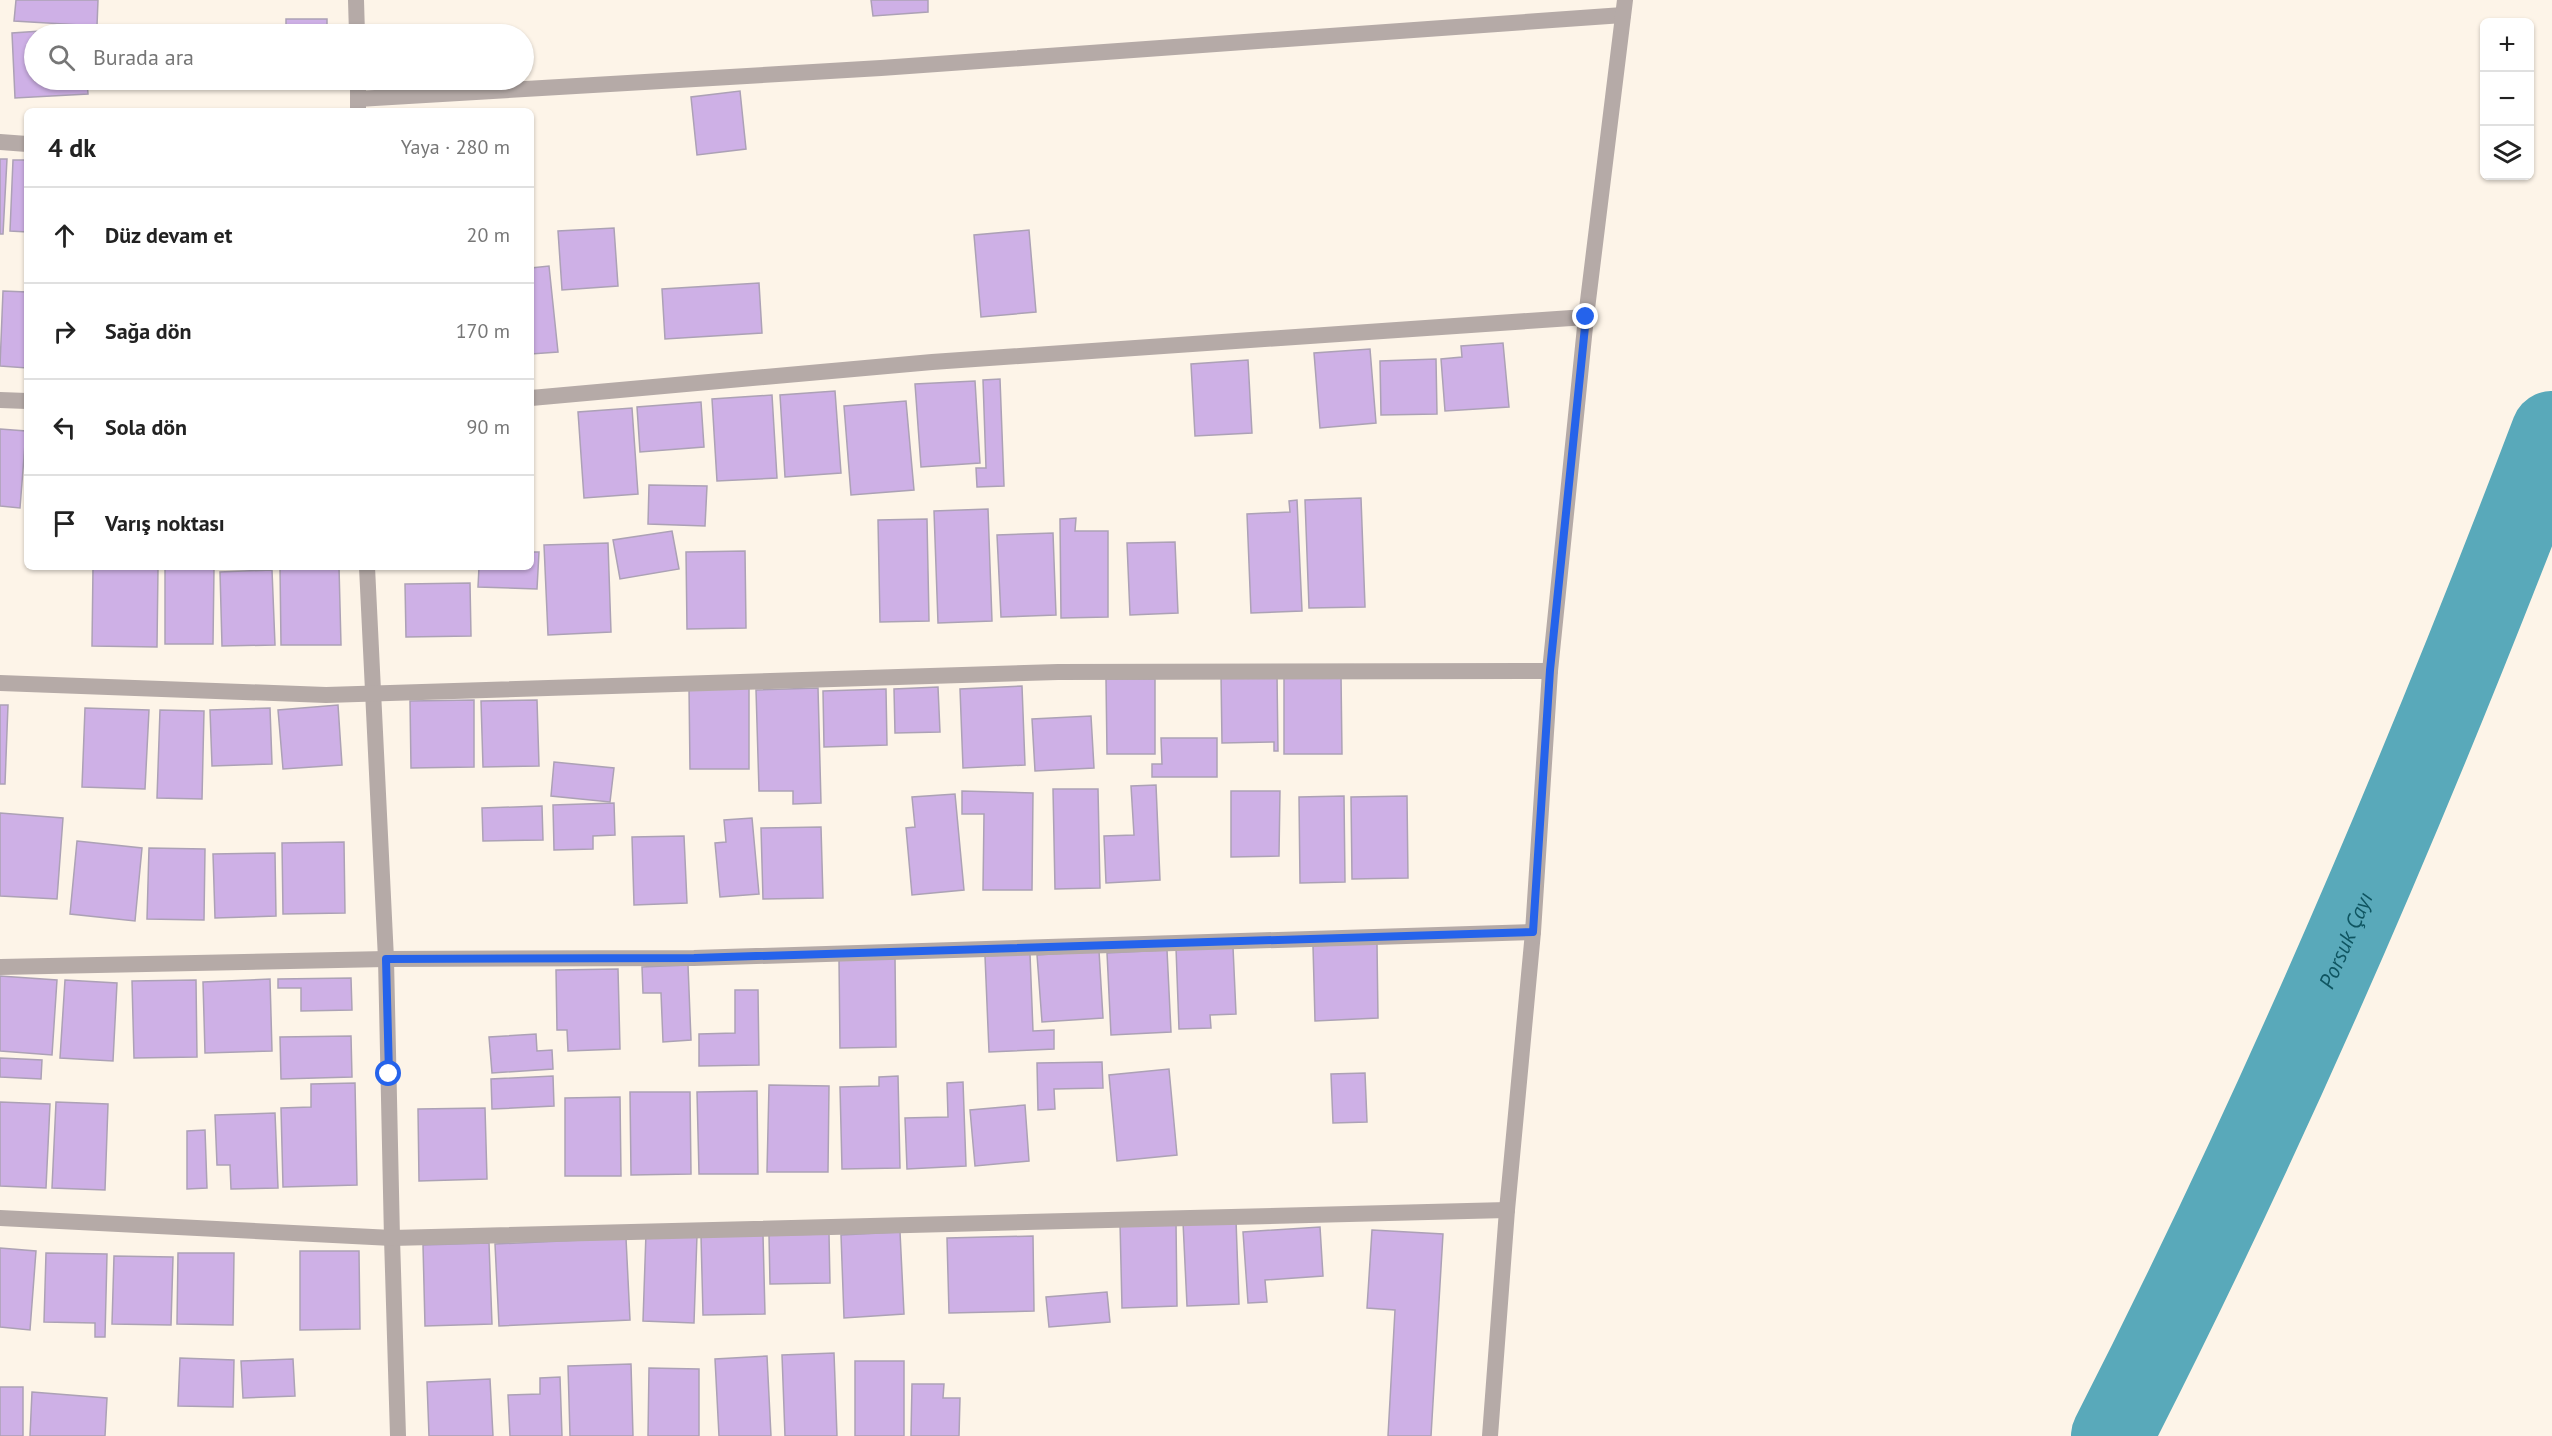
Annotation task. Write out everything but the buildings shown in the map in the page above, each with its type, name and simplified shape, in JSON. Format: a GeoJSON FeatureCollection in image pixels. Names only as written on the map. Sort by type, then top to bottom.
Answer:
{"type":"FeatureCollection","features":[{"type":"Feature","properties":{"kind":"street"},"geometry":{"type":"LineString","coordinates":[[356,0],[357,24]]}},
{"type":"Feature","properties":{"kind":"street"},"geometry":{"type":"LineString","coordinates":[[358,105],[893,67],[1624,7],[1586,317],[1550,670],[1533,932],[1507,1210],[1490,1436]]}},
{"type":"Feature","properties":{"kind":"street"},"geometry":{"type":"LineString","coordinates":[[0,142],[24,144]]}},
{"type":"Feature","properties":{"kind":"street"},"geometry":{"type":"LineString","coordinates":[[534,398],[932,362],[1586,317]]}},
{"type":"Feature","properties":{"kind":"street"},"geometry":{"type":"LineString","coordinates":[[0,400],[24,401]]}},
{"type":"Feature","properties":{"kind":"street"},"geometry":{"type":"LineString","coordinates":[[367,570],[386,959],[398,1436]]}},
{"type":"Feature","properties":{"kind":"street"},"geometry":{"type":"LineString","coordinates":[[0,683],[326,695],[1058,672],[1550,670]]}},
{"type":"Feature","properties":{"kind":"street"},"geometry":{"type":"LineString","coordinates":[[0,968],[386,959],[694,958],[1533,932]]}},
{"type":"Feature","properties":{"kind":"street"},"geometry":{"type":"LineString","coordinates":[[0,1218],[392,1238],[1507,1210]]}},
{"type":"Feature","properties":{"kind":"waterway","name":"Porsuk Çayı"},"geometry":{"type":"LineString","coordinates":[[2112,1436],[2232,1190],[2346,940],[2452,687],[2552,432]]}},
{"type":"Feature","properties":{"kind":"route"},"geometry":{"type":"LineString","coordinates":[[389,1074],[386,959],[694,958],[1533,932],[1550,670],[1586,317]]}}]}
